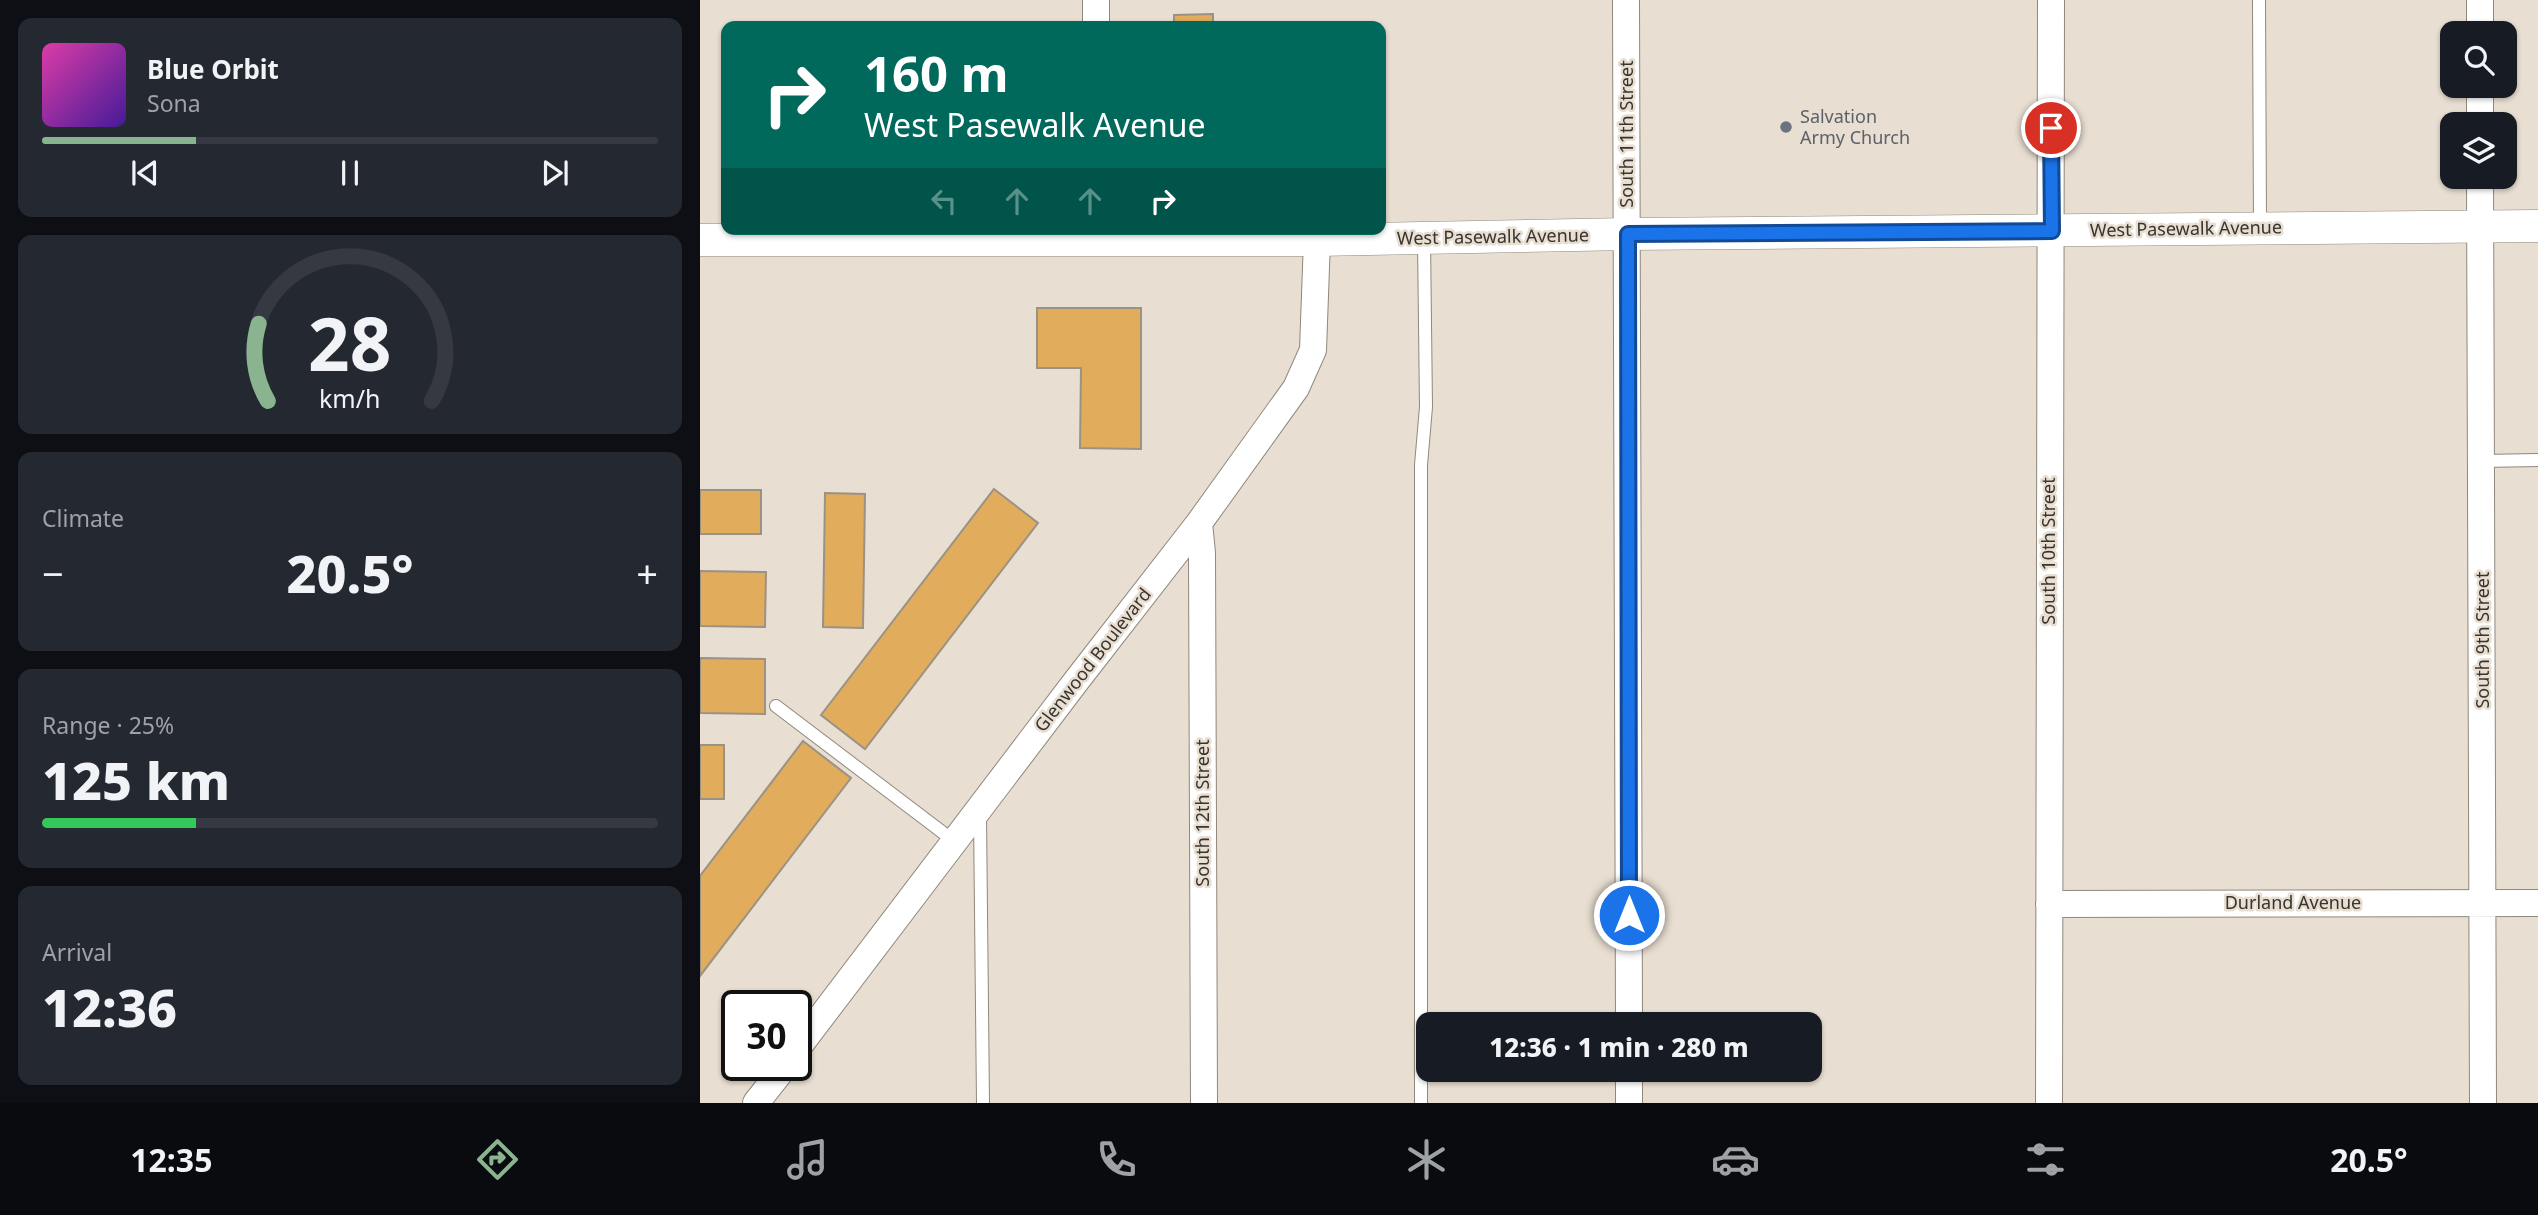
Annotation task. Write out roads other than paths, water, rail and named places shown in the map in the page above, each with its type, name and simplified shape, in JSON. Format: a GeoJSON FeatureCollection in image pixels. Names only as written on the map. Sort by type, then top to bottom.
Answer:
{"type":"FeatureCollection","features":[{"type":"Feature","properties":{"kind":"street"},"geometry":{"type":"LineString","coordinates":[[1096,0],[1096,21]]}},
{"type":"Feature","properties":{"kind":"street","name":"South 11th Street"},"geometry":{"type":"LineString","coordinates":[[1626,0],[1629,1012]]}},
{"type":"Feature","properties":{"kind":"street","name":"South 10th Street"},"geometry":{"type":"LineString","coordinates":[[2049,1103],[2051,0]]}},
{"type":"Feature","properties":{"kind":"street"},"geometry":{"type":"LineString","coordinates":[[2480,0],[2480,21]]}},
{"type":"Feature","properties":{"kind":"street","name":"South 9th Street"},"geometry":{"type":"LineString","coordinates":[[2480,189],[2483,1103]]}},
{"type":"Feature","properties":{"kind":"street","name":"West Pasewalk Avenue"},"geometry":{"type":"LineString","coordinates":[[700,240],[1096,235],[1317,240],[1628,234],[2538,226]]}},
{"type":"Feature","properties":{"kind":"street","name":"Glenwood Boulevard"},"geometry":{"type":"LineString","coordinates":[[812,1029],[1199,523],[1296,388],[1313,350],[1317,240]]}},
{"type":"Feature","properties":{"kind":"street","name":"South 12th Street"},"geometry":{"type":"LineString","coordinates":[[1199,523],[1202,553],[1204,1103]]}},
{"type":"Feature","properties":{"kind":"street","name":"Durland Avenue"},"geometry":{"type":"LineString","coordinates":[[2049,904],[2538,903]]}},
{"type":"Feature","properties":{"kind":"street"},"geometry":{"type":"LineString","coordinates":[[756,1103],[773,1081]]}},
{"type":"Feature","properties":{"kind":"street"},"geometry":{"type":"LineString","coordinates":[[1629,1082],[1629,1103]]}},
{"type":"Feature","properties":{"kind":"lane"},"geometry":{"type":"LineString","coordinates":[[2259,0],[2260,228]]}},
{"type":"Feature","properties":{"kind":"lane"},"geometry":{"type":"LineString","coordinates":[[1421,1103],[1421,479],[1426,407],[1424,239]]}},
{"type":"Feature","properties":{"kind":"lane"},"geometry":{"type":"LineString","coordinates":[[2482,461],[2538,460]]}},
{"type":"Feature","properties":{"kind":"lane"},"geometry":{"type":"LineString","coordinates":[[776,706],[954,841]]}},
{"type":"Feature","properties":{"kind":"lane"},"geometry":{"type":"LineString","coordinates":[[979,808],[983,1103]]}},
{"type":"Feature","properties":{"kind":"place","name":"Salvation Army Church"},"geometry":{"type":"Point","coordinates":[1786,127]}}]}
